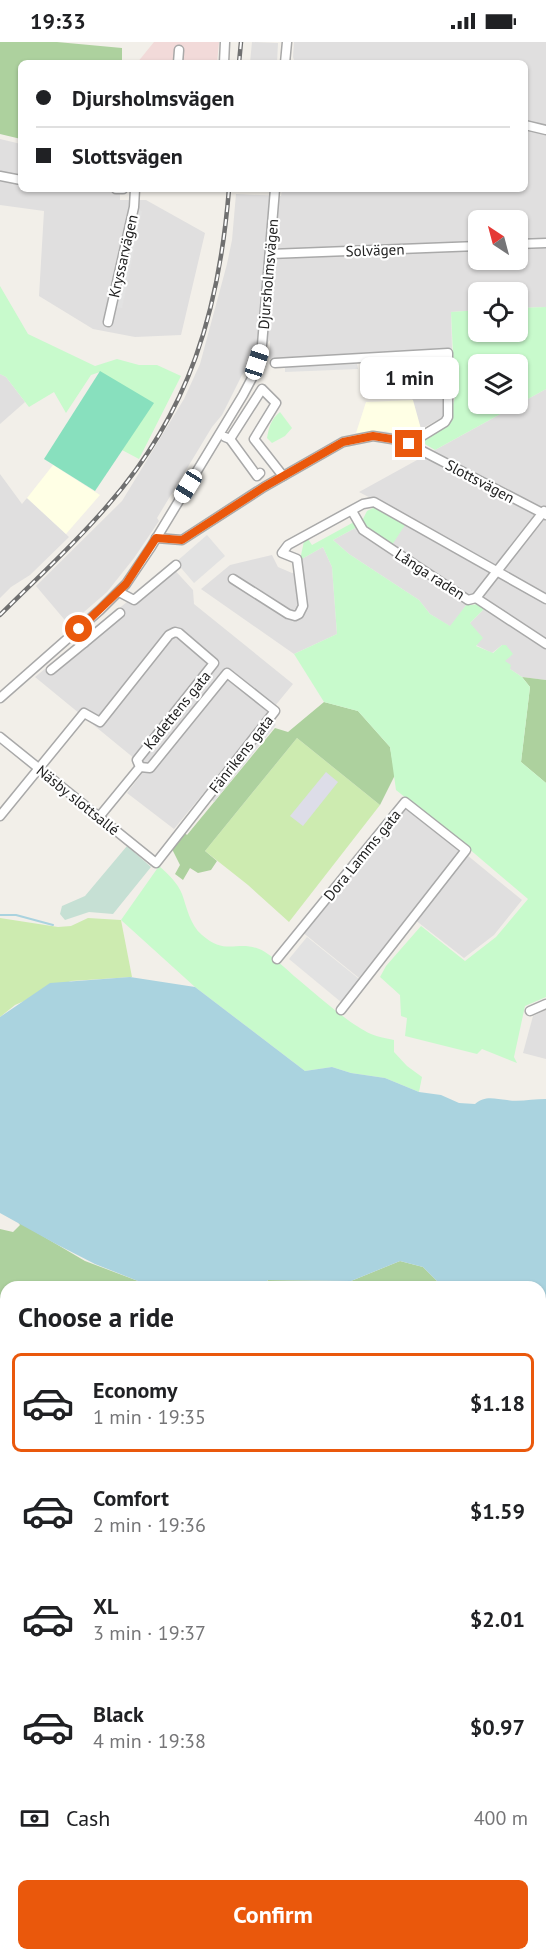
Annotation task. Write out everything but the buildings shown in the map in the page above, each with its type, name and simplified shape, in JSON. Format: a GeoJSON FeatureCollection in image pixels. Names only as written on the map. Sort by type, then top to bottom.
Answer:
{"type":"FeatureCollection","features":[{"type":"Feature","properties":{"kind":"street"},"geometry":{"type":"LineString","coordinates":[[224,60],[225,42]]}},
{"type":"Feature","properties":{"kind":"street"},"geometry":{"type":"LineString","coordinates":[[285,60],[287,42]]}},
{"type":"Feature","properties":{"kind":"street"},"geometry":{"type":"LineString","coordinates":[[178,60],[179,51]]}},
{"type":"Feature","properties":{"kind":"street"},"geometry":{"type":"LineString","coordinates":[[528,126],[546,130]]}},
{"type":"Feature","properties":{"kind":"street"},"geometry":{"type":"LineString","coordinates":[[0,177],[18,180]]}},
{"type":"Feature","properties":{"kind":"street","name":"Kryssarvägen"},"geometry":{"type":"LineString","coordinates":[[108,322],[134,207],[135,192]]}},
{"type":"Feature","properties":{"kind":"street","name":"Djursholmsvägen"},"geometry":{"type":"LineString","coordinates":[[0,698],[119,592],[156,538],[252,378],[262,345],[275,192]]}},
{"type":"Feature","properties":{"kind":"street"},"geometry":{"type":"LineString","coordinates":[[528,244],[546,243]]}},
{"type":"Feature","properties":{"kind":"street","name":"Solvägen"},"geometry":{"type":"LineString","coordinates":[[270,254],[468,246]]}},
{"type":"Feature","properties":{"kind":"street"},"geometry":{"type":"LineString","coordinates":[[275,363],[448,353],[448,417],[445,422],[409,444]]}},
{"type":"Feature","properties":{"kind":"street"},"geometry":{"type":"LineString","coordinates":[[260,473],[257,476],[227,438],[262,389],[276,403],[254,439],[283,476]]}},
{"type":"Feature","properties":{"kind":"street","name":"Slottsvägen"},"geometry":{"type":"LineString","coordinates":[[156,538],[182,540],[283,476],[343,442],[373,436],[409,444],[545,512]]}},
{"type":"Feature","properties":{"kind":"street"},"geometry":{"type":"LineString","coordinates":[[233,579],[288,614],[294,616],[299,614],[303,606],[297,559],[282,553],[288,545],[370,502],[380,504],[546,599]]}},
{"type":"Feature","properties":{"kind":"street","name":"Långa raden"},"geometry":{"type":"LineString","coordinates":[[352,511],[363,530],[468,600],[476,598],[546,644]]}},
{"type":"Feature","properties":{"kind":"street"},"geometry":{"type":"LineString","coordinates":[[476,598],[496,570],[545,512]]}},
{"type":"Feature","properties":{"kind":"street"},"geometry":{"type":"LineString","coordinates":[[119,592],[134,600],[176,565]]}},
{"type":"Feature","properties":{"kind":"street"},"geometry":{"type":"LineString","coordinates":[[51,670],[120,613]]}},
{"type":"Feature","properties":{"kind":"street"},"geometry":{"type":"LineString","coordinates":[[75,632],[84,643]]}},
{"type":"Feature","properties":{"kind":"street","name":"Kadettens gata"},"geometry":{"type":"LineString","coordinates":[[40,769],[84,713],[100,722],[169,635],[179,633],[214,663],[137,760],[140,767],[99,817]]}},
{"type":"Feature","properties":{"kind":"street"},"geometry":{"type":"LineString","coordinates":[[140,767],[150,768],[227,674],[214,663]]}},
{"type":"Feature","properties":{"kind":"street","name":"Fänrikens gata"},"geometry":{"type":"LineString","coordinates":[[156,863],[275,711],[227,674]]}},
{"type":"Feature","properties":{"kind":"street","name":"Näsby slottsallé"},"geometry":{"type":"LineString","coordinates":[[0,737],[156,863]]}},
{"type":"Feature","properties":{"kind":"street"},"geometry":{"type":"LineString","coordinates":[[0,816],[40,769]]}},
{"type":"Feature","properties":{"kind":"street","name":"Dora Lamms gata"},"geometry":{"type":"LineString","coordinates":[[277,959],[405,802],[466,850],[341,1010]]}},
{"type":"Feature","properties":{"kind":"street"},"geometry":{"type":"LineString","coordinates":[[530,1011],[546,1004]]}},
{"type":"Feature","properties":{"kind":"shaded area"},"geometry":{"type":"Polygon","coordinates":[[[154,42],[219,42],[217,60],[139,60],[154,42]]]}},
{"type":"Feature","properties":{"kind":"shaded area"},"geometry":{"type":"Polygon","coordinates":[[[252,42],[278,43],[277,60],[250,60],[252,42]]]}},
{"type":"Feature","properties":{"kind":"shaded area"},"geometry":{"type":"Polygon","coordinates":[[[294,42],[546,42],[546,307],[528,308],[528,282],[468,282],[468,311],[451,312],[452,350],[270,359],[270,340],[242,375],[222,415],[212,427],[157,518],[159,521],[134,558],[107,592],[69,625],[36,586],[122,501],[184,399],[200,364],[227,264],[232,240],[236,194],[281,196],[282,192],[528,192],[528,60],[294,60],[294,42]]]}},
{"type":"Feature","properties":{"kind":"shaded area"},"geometry":{"type":"Polygon","coordinates":[[[0,139],[18,143],[18,192],[120,192],[120,200],[146,200],[205,233],[181,335],[135,337],[93,329],[39,296],[44,211],[0,205],[0,139]]]}},
{"type":"Feature","properties":{"kind":"shaded area"},"geometry":{"type":"Polygon","coordinates":[[[136,210],[142,211],[122,308],[116,307],[136,210]]]}},
{"type":"Feature","properties":{"kind":"shaded area"},"geometry":{"type":"Polygon","coordinates":[[[442,360],[444,365],[446,413],[421,429],[413,407],[410,361],[442,360]]]}},
{"type":"Feature","properties":{"kind":"shaded area"},"geometry":{"type":"Polygon","coordinates":[[[357,364],[358,369],[285,372],[285,367],[357,364]]]}},
{"type":"Feature","properties":{"kind":"shaded area"},"geometry":{"type":"Polygon","coordinates":[[[0,374],[6,377],[25,402],[0,424],[0,374]]]}},
{"type":"Feature","properties":{"kind":"shaded area"},"geometry":{"type":"Polygon","coordinates":[[[546,389],[546,680],[522,677],[510,669],[505,662],[502,645],[492,653],[476,645],[470,623],[485,608],[479,603],[467,604],[451,627],[430,614],[419,600],[349,554],[333,540],[357,527],[389,549],[409,518],[359,492],[501,414],[528,414],[528,399],[546,389]]]}},
{"type":"Feature","properties":{"kind":"shaded area"},"geometry":{"type":"Polygon","coordinates":[[[413,400],[421,429],[408,437],[385,431],[356,433],[366,402],[413,400]]]}},
{"type":"Feature","properties":{"kind":"shaded area"},"geometry":{"type":"Polygon","coordinates":[[[53,465],[100,495],[66,534],[27,498],[53,465]]]}},
{"type":"Feature","properties":{"kind":"shaded area"},"geometry":{"type":"Polygon","coordinates":[[[0,474],[22,504],[27,498],[69,537],[30,575],[11,587],[0,598],[0,474]]]}},
{"type":"Feature","properties":{"kind":"shaded area"},"geometry":{"type":"Polygon","coordinates":[[[207,535],[225,556],[194,583],[176,562],[207,535]]]}},
{"type":"Feature","properties":{"kind":"shaded area"},"geometry":{"type":"Polygon","coordinates":[[[323,547],[332,567],[337,634],[294,654],[201,589],[230,565],[272,555],[278,567],[292,573],[299,572],[300,560],[323,547]]]}},
{"type":"Feature","properties":{"kind":"shaded area"},"geometry":{"type":"Polygon","coordinates":[[[171,566],[193,590],[194,604],[293,684],[174,829],[127,793],[146,768],[35,677],[171,566]]]}},
{"type":"Feature","properties":{"kind":"shaded area"},"geometry":{"type":"Polygon","coordinates":[[[272,721],[276,725],[214,802],[210,798],[272,721]]]}},
{"type":"Feature","properties":{"kind":"shaded area"},"geometry":{"type":"Polygon","coordinates":[[[326,772],[338,782],[303,826],[290,816],[326,772]]]}},
{"type":"Feature","properties":{"kind":"shaded area"},"geometry":{"type":"Polygon","coordinates":[[[406,805],[522,900],[494,935],[464,958],[410,916],[359,978],[301,931],[406,805]]]}},
{"type":"Feature","properties":{"kind":"shaded area"},"geometry":{"type":"Polygon","coordinates":[[[127,846],[151,867],[113,914],[89,912],[65,920],[60,914],[62,906],[85,896],[127,846]]]}},
{"type":"Feature","properties":{"kind":"shaded area"},"geometry":{"type":"Polygon","coordinates":[[[307,937],[359,979],[341,1002],[289,959],[307,937]]]}},
{"type":"Feature","properties":{"kind":"shaded area"},"geometry":{"type":"Polygon","coordinates":[[[546,1010],[546,1059],[523,1053],[533,1016],[546,1010]]]}},
{"type":"Feature","properties":{"kind":"green space"},"geometry":{"type":"Polygon","coordinates":[[[0,42],[57,42],[122,48],[122,60],[18,60],[18,138],[0,134],[0,42]]]}},
{"type":"Feature","properties":{"kind":"green space"},"geometry":{"type":"Polygon","coordinates":[[[0,286],[28,334],[95,366],[117,359],[139,365],[157,365],[181,376],[139,459],[122,450],[153,403],[100,372],[91,375],[66,413],[54,392],[29,407],[6,377],[0,374],[0,286]]]}},
{"type":"Feature","properties":{"kind":"green space"},"geometry":{"type":"Polygon","coordinates":[[[546,307],[546,389],[528,399],[528,354],[468,354],[468,414],[501,414],[435,450],[418,440],[449,420],[455,397],[451,312],[468,311],[468,342],[528,342],[528,308],[546,307]]]}},
{"type":"Feature","properties":{"kind":"green space"},"geometry":{"type":"Polygon","coordinates":[[[100,371],[154,403],[95,491],[44,459],[100,371]]]}},
{"type":"Feature","properties":{"kind":"green space"},"geometry":{"type":"Polygon","coordinates":[[[280,412],[292,428],[285,436],[272,443],[267,438],[269,430],[272,420],[280,412]]]}},
{"type":"Feature","properties":{"kind":"green space"},"geometry":{"type":"Polygon","coordinates":[[[375,507],[405,525],[392,545],[365,527],[362,521],[367,511],[375,507]]]}},
{"type":"Feature","properties":{"kind":"green space"},"geometry":{"type":"Polygon","coordinates":[[[354,522],[357,527],[333,540],[349,554],[419,600],[430,614],[450,626],[467,604],[479,603],[486,607],[470,623],[483,638],[476,646],[493,653],[502,645],[506,645],[513,654],[505,661],[511,665],[510,669],[522,677],[530,687],[521,762],[546,783],[546,997],[525,1006],[514,1057],[517,1063],[482,1049],[477,1054],[405,1036],[407,1018],[401,1016],[400,995],[380,977],[386,966],[421,926],[465,961],[496,937],[528,899],[396,790],[390,747],[358,711],[324,702],[294,654],[337,634],[332,567],[323,547],[300,560],[304,541],[308,539],[312,545],[354,522]]]}},
{"type":"Feature","properties":{"kind":"green space"},"geometry":{"type":"Polygon","coordinates":[[[522,677],[546,680],[546,783],[521,762],[530,687],[522,677]]]}},
{"type":"Feature","properties":{"kind":"green space"},"geometry":{"type":"Polygon","coordinates":[[[324,702],[358,711],[390,747],[395,775],[380,805],[297,738],[205,851],[217,861],[211,870],[198,873],[190,868],[183,880],[175,874],[180,865],[171,847],[183,831],[187,835],[275,728],[288,732],[324,702]]]}},
{"type":"Feature","properties":{"kind":"green space"},"geometry":{"type":"Polygon","coordinates":[[[297,738],[380,805],[289,922],[205,851],[297,738]]]}},
{"type":"Feature","properties":{"kind":"green space"},"geometry":{"type":"Polygon","coordinates":[[[159,866],[178,886],[192,921],[202,935],[219,945],[248,946],[265,952],[352,1023],[371,1034],[394,1040],[394,1052],[422,1077],[419,1092],[385,1078],[351,1073],[332,1067],[305,1071],[195,987],[121,920],[159,866]]]}},
{"type":"Feature","properties":{"kind":"green space"},"geometry":{"type":"Polygon","coordinates":[[[0,918],[58,927],[71,926],[88,918],[121,920],[132,977],[71,981],[15,1005],[0,1017],[0,918]]]}},
{"type":"Feature","properties":{"kind":"green space"},"geometry":{"type":"Polygon","coordinates":[[[17,1221],[85,1261],[138,1281],[0,1281],[0,1229],[13,1232],[20,1225],[17,1221]]]}},
{"type":"Feature","properties":{"kind":"green space"},"geometry":{"type":"Polygon","coordinates":[[[400,1261],[423,1267],[437,1281],[351,1281],[400,1261]]]}},
{"type":"Feature","properties":{"kind":"green space"},"geometry":{"type":"Polygon","coordinates":[[[268,1280],[351,1281],[267,1281],[268,1280]]]}},
{"type":"Feature","properties":{"kind":"water"},"geometry":{"type":"Polygon","coordinates":[[[130,977],[195,987],[305,1071],[332,1067],[351,1073],[385,1078],[419,1092],[441,1095],[459,1103],[475,1104],[490,1098],[516,1101],[546,1099],[546,1281],[437,1281],[423,1267],[400,1261],[351,1281],[138,1281],[95,1264],[0,1213],[0,1017],[50,983],[130,977]]]}},
{"type":"Feature","properties":{"kind":"waterway"},"geometry":{"type":"LineString","coordinates":[[0,915],[16,915],[53,925]]}},
{"type":"Feature","properties":{"kind":"railway"},"geometry":{"type":"LineString","coordinates":[[239,60],[241,42]]}},
{"type":"Feature","properties":{"kind":"railway"},"geometry":{"type":"LineString","coordinates":[[0,615],[108,505],[160,433],[180,396],[196,358],[208,318],[217,277],[229,192]]}},
{"type":"Feature","properties":{"kind":"route"},"geometry":{"type":"LineString","coordinates":[[79,629],[126,584],[156,538],[182,540],[264,487],[343,442],[373,436],[386,437],[409,444]]}}]}
